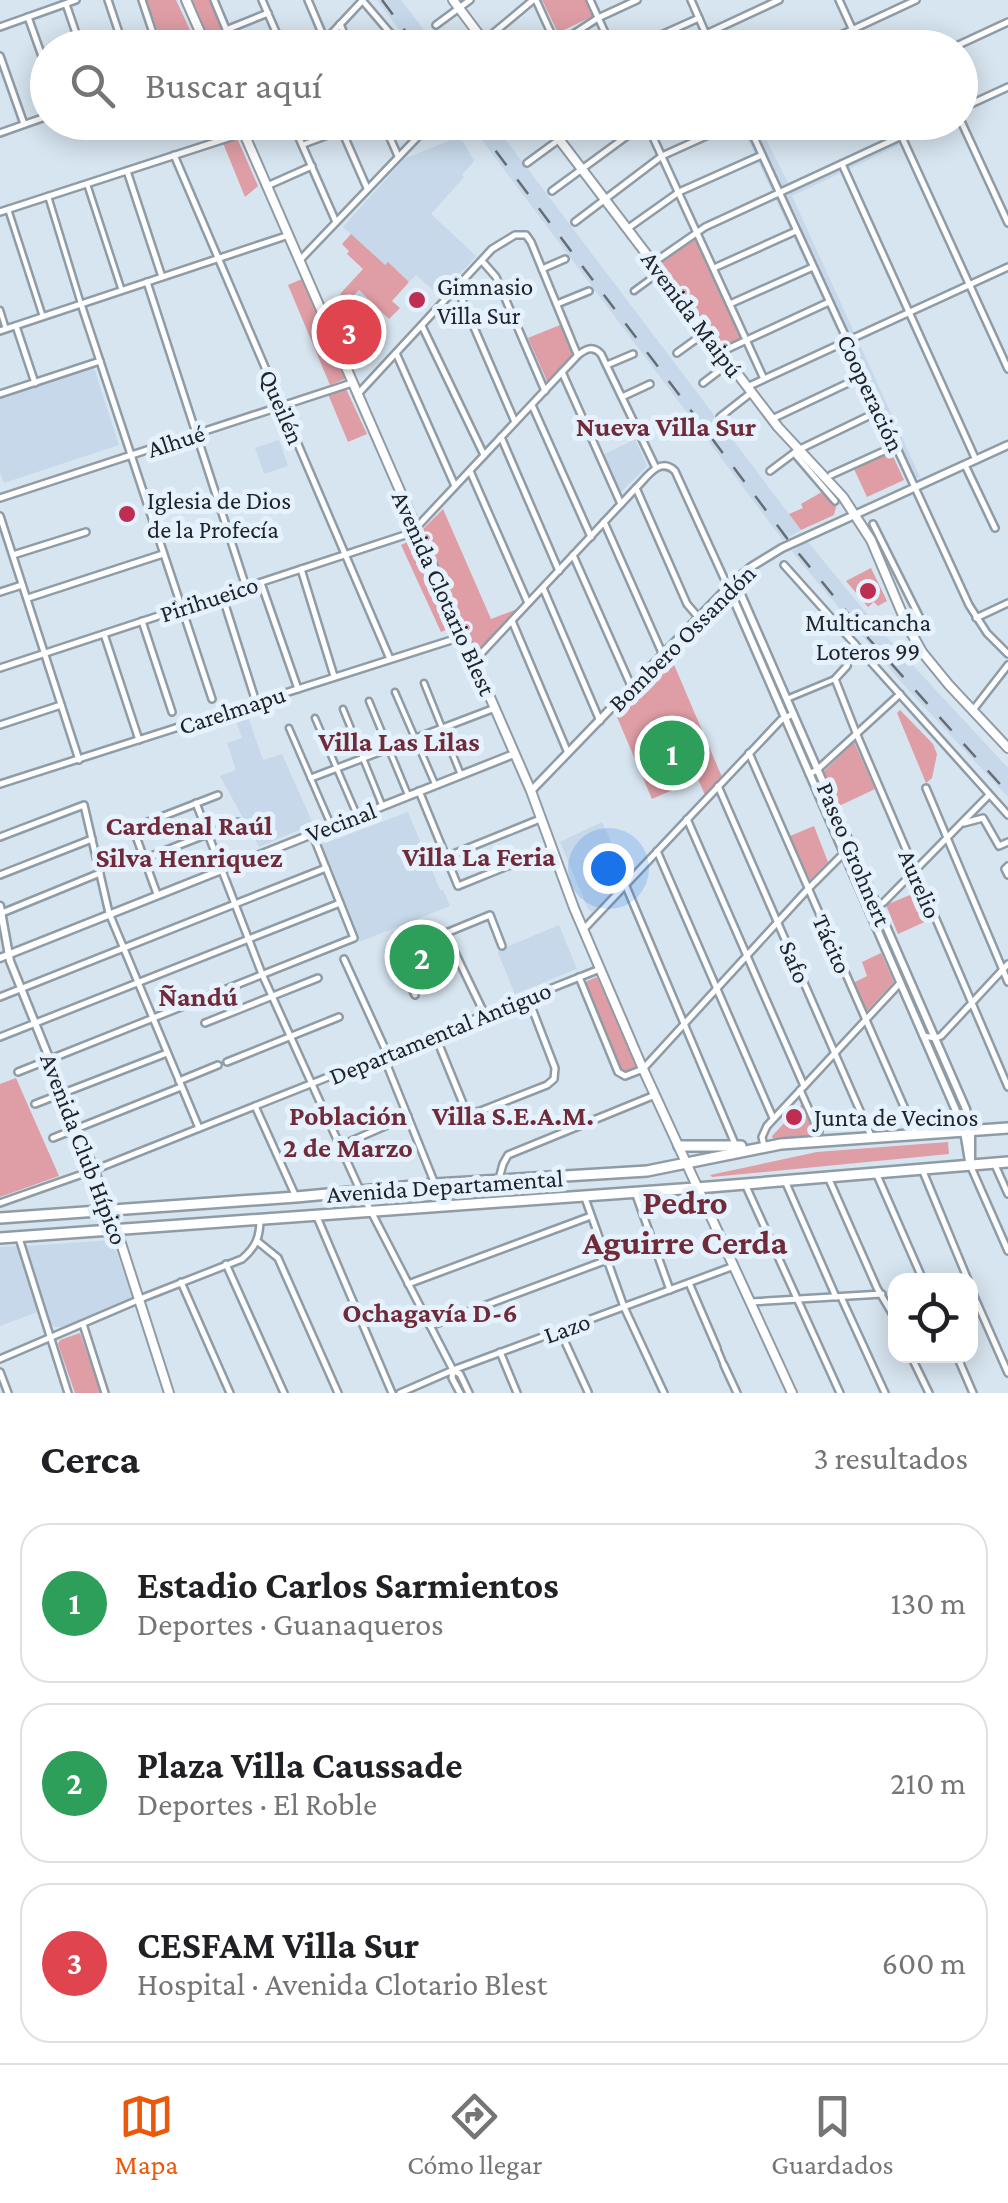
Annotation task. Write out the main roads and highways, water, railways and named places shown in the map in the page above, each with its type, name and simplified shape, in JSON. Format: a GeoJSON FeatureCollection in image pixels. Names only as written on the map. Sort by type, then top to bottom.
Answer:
{"type":"FeatureCollection","features":[{"type":"Feature","properties":{"kind":"main road"},"geometry":{"type":"LineString","coordinates":[[186,0],[199,30]]}},
{"type":"Feature","properties":{"kind":"main road"},"geometry":{"type":"LineString","coordinates":[[456,4],[476,30]]}},
{"type":"Feature","properties":{"kind":"main road","name":"Avenida Clotario Blest"},"geometry":{"type":"LineString","coordinates":[[249,140],[531,792],[583,930],[643,1069],[792,1393]]}},
{"type":"Feature","properties":{"kind":"main road","name":"Avenida Maipú"},"geometry":{"type":"LineString","coordinates":[[560,140],[796,451],[828,478],[856,515],[879,556],[902,614],[929,661],[1007,745]]}},
{"type":"Feature","properties":{"kind":"main road","name":"Avenida Departamental"},"geometry":{"type":"LineString","coordinates":[[0,1218],[647,1171],[759,1147],[1008,1128]]}},
{"type":"Feature","properties":{"kind":"main road"},"geometry":{"type":"LineString","coordinates":[[678,1146],[759,1147]]}},
{"type":"Feature","properties":{"kind":"main road","name":"Avenida Departamental"},"geometry":{"type":"LineString","coordinates":[[0,1238],[1008,1162]]}},
{"type":"Feature","properties":{"kind":"main road","name":"Avenida Club Hípico"},"geometry":{"type":"LineString","coordinates":[[110,1209],[170,1393]]}},
{"type":"Feature","properties":{"kind":"railway"},"geometry":{"type":"LineString","coordinates":[[382,0],[404,30]]}},
{"type":"Feature","properties":{"kind":"railway"},"geometry":{"type":"LineString","coordinates":[[488,140],[795,549],[869,639],[1008,793]]}},
{"type":"Feature","properties":{"kind":"place","name":"Gimnasio Villa Sur"},"geometry":{"type":"Point","coordinates":[417,300]}},
{"type":"Feature","properties":{"kind":"place","name":"CESFAM Villa Sur"},"geometry":{"type":"Point","coordinates":[349,332]}},
{"type":"Feature","properties":{"kind":"place","name":"Iglesia de Dios de la Profecía"},"geometry":{"type":"Point","coordinates":[127,514]}},
{"type":"Feature","properties":{"kind":"place","name":"Multicancha Loteros 99"},"geometry":{"type":"Point","coordinates":[868,591]}},
{"type":"Feature","properties":{"kind":"place","name":"Estadio Carlos Sarmientos"},"geometry":{"type":"Point","coordinates":[672,753]}},
{"type":"Feature","properties":{"kind":"place","name":"Plaza Villa Caussade"},"geometry":{"type":"Point","coordinates":[422,957]}},
{"type":"Feature","properties":{"kind":"place","name":"Junta de Vecinos"},"geometry":{"type":"Point","coordinates":[794,1117]}},
{"type":"Feature","properties":{"kind":"district","name":"Nueva Villa Sur"},"geometry":{"type":"Point","coordinates":[666,426]}},
{"type":"Feature","properties":{"kind":"district","name":"Villa Las Lilas"},"geometry":{"type":"Point","coordinates":[399,741]}},
{"type":"Feature","properties":{"kind":"district","name":"Cardenal Raúl Silva Henriquez"},"geometry":{"type":"Point","coordinates":[189,841]}},
{"type":"Feature","properties":{"kind":"district","name":"Villa La Feria"},"geometry":{"type":"Point","coordinates":[479,856]}},
{"type":"Feature","properties":{"kind":"district","name":"Ñandú"},"geometry":{"type":"Point","coordinates":[198,996]}},
{"type":"Feature","properties":{"kind":"district","name":"Villa S.E.A.M."},"geometry":{"type":"Point","coordinates":[513,1115]}},
{"type":"Feature","properties":{"kind":"district","name":"Población 2 de Marzo"},"geometry":{"type":"Point","coordinates":[348,1131]}},
{"type":"Feature","properties":{"kind":"district","name":"Pedro Aguirre Cerda"},"geometry":{"type":"Point","coordinates":[685,1222]}},
{"type":"Feature","properties":{"kind":"district","name":"Ochagavía D-6"},"geometry":{"type":"Point","coordinates":[430,1312]}}]}
